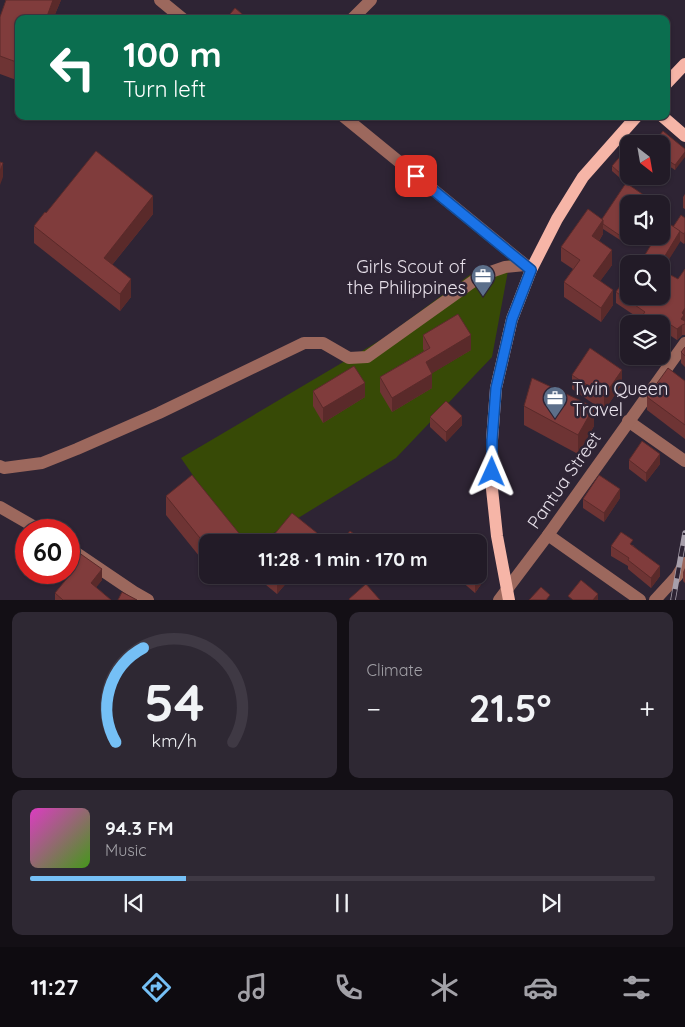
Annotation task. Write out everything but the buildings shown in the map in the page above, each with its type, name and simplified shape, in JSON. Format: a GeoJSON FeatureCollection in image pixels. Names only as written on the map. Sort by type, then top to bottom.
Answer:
{"type":"FeatureCollection","features":[{"type":"Feature","properties":{"kind":"main road"},"geometry":{"type":"LineString","coordinates":[[670,80],[685,64]]}},
{"type":"Feature","properties":{"kind":"main road"},"geometry":{"type":"LineString","coordinates":[[508,594],[497,536],[492,489],[492,440],[496,388],[512,319],[528,268],[557,218],[583,177],[633,120]]}},
{"type":"Feature","properties":{"kind":"main road"},"geometry":{"type":"LineString","coordinates":[[667,120],[685,136]]}},
{"type":"Feature","properties":{"kind":"street"},"geometry":{"type":"LineString","coordinates":[[160,0],[178,15]]}},
{"type":"Feature","properties":{"kind":"street"},"geometry":{"type":"LineString","coordinates":[[356,15],[371,0]]}},
{"type":"Feature","properties":{"kind":"street"},"geometry":{"type":"LineString","coordinates":[[348,120],[528,268]]}},
{"type":"Feature","properties":{"kind":"street"},"geometry":{"type":"LineString","coordinates":[[0,466],[4,468],[42,463],[77,449],[158,413],[304,343],[323,343],[349,358],[368,357],[482,275],[505,267],[528,268]]}},
{"type":"Feature","properties":{"kind":"street","name":"Pantua Street"},"geometry":{"type":"LineString","coordinates":[[498,600],[508,594],[628,421],[685,343]]}},
{"type":"Feature","properties":{"kind":"street"},"geometry":{"type":"LineString","coordinates":[[628,421],[685,461]]}},
{"type":"Feature","properties":{"kind":"street"},"geometry":{"type":"LineString","coordinates":[[0,507],[21,519]]}},
{"type":"Feature","properties":{"kind":"street"},"geometry":{"type":"LineString","coordinates":[[548,535],[640,600]]}},
{"type":"Feature","properties":{"kind":"street"},"geometry":{"type":"LineString","coordinates":[[80,555],[148,600]]}},
{"type":"Feature","properties":{"kind":"street"},"geometry":{"type":"LineString","coordinates":[[655,600],[677,576],[685,563]]}},
{"type":"Feature","properties":{"kind":"green space"},"geometry":{"type":"Polygon","coordinates":[[[510,260],[492,357],[396,458],[272,534],[233,534],[181,458],[384,338],[471,274],[510,260]]]}},
{"type":"Feature","properties":{"kind":"railway"},"geometry":{"type":"LineString","coordinates":[[673,600],[685,533]]}},
{"type":"Feature","properties":{"kind":"place","name":"Girls Scout of the Philippines"},"geometry":{"type":"Point","coordinates":[483,297]}},
{"type":"Feature","properties":{"kind":"place","name":"Twin Queen Travel"},"geometry":{"type":"Point","coordinates":[555,419]}},
{"type":"Feature","properties":{"kind":"route"},"geometry":{"type":"LineString","coordinates":[[416,176],[531,270],[512,319],[496,388],[492,440],[492,472]]}}]}
